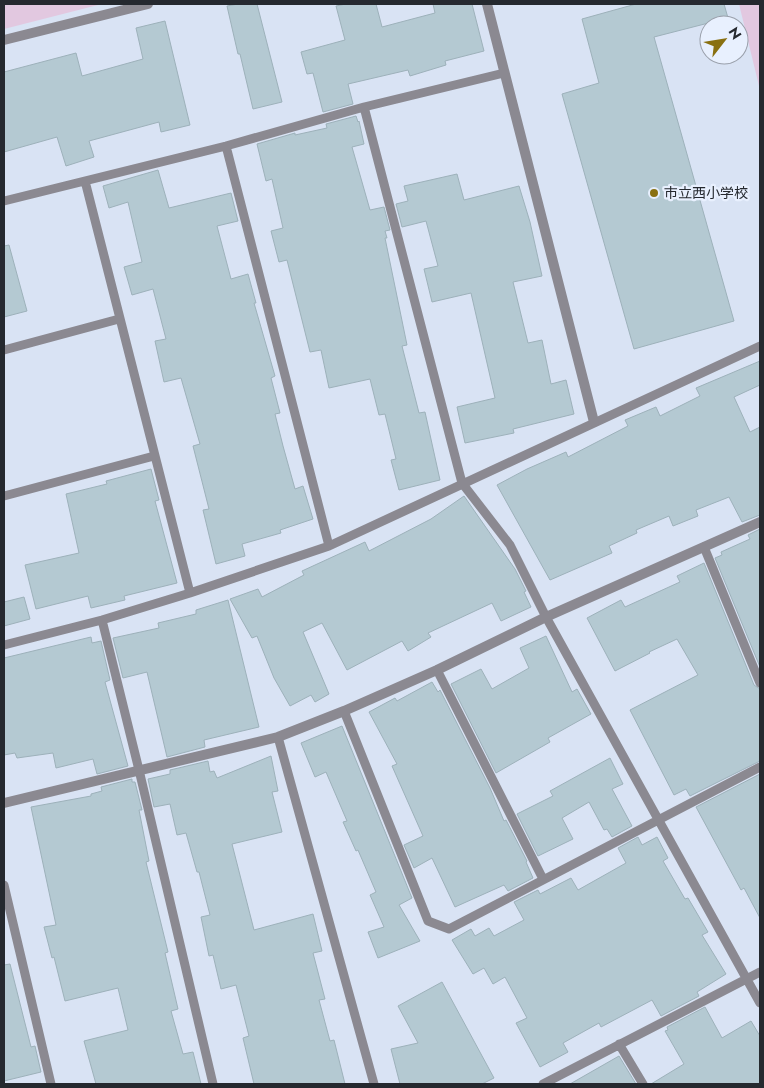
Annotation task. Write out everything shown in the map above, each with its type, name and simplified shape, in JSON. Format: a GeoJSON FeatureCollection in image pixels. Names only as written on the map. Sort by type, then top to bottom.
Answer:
{"type":"FeatureCollection","features":[{"type":"Feature","properties":{"kind":"street"},"geometry":{"type":"LineString","coordinates":[[4,40],[148,4]]}},
{"type":"Feature","properties":{"kind":"street"},"geometry":{"type":"LineString","coordinates":[[487,4],[594,422]]}},
{"type":"Feature","properties":{"kind":"street"},"geometry":{"type":"LineString","coordinates":[[4,803],[278,737],[344,711],[437,670],[546,617],[760,522]]}},
{"type":"Feature","properties":{"kind":"lane"},"geometry":{"type":"LineString","coordinates":[[4,201],[226,146],[364,106],[504,74]]}},
{"type":"Feature","properties":{"kind":"lane"},"geometry":{"type":"LineString","coordinates":[[364,106],[462,483],[510,545],[546,617],[760,1003]]}},
{"type":"Feature","properties":{"kind":"lane"},"geometry":{"type":"LineString","coordinates":[[226,146],[329,546]]}},
{"type":"Feature","properties":{"kind":"lane"},"geometry":{"type":"LineString","coordinates":[[85,181],[190,594]]}},
{"type":"Feature","properties":{"kind":"lane"},"geometry":{"type":"LineString","coordinates":[[4,350],[119,319]]}},
{"type":"Feature","properties":{"kind":"lane"},"geometry":{"type":"LineString","coordinates":[[4,645],[102,620],[190,594],[329,546],[760,346]]}},
{"type":"Feature","properties":{"kind":"lane"},"geometry":{"type":"LineString","coordinates":[[4,496],[154,456]]}},
{"type":"Feature","properties":{"kind":"lane"},"geometry":{"type":"LineString","coordinates":[[704,547],[760,683]]}},
{"type":"Feature","properties":{"kind":"lane"},"geometry":{"type":"LineString","coordinates":[[102,620],[213,1084]]}},
{"type":"Feature","properties":{"kind":"lane"},"geometry":{"type":"LineString","coordinates":[[437,670],[543,879]]}},
{"type":"Feature","properties":{"kind":"lane"},"geometry":{"type":"LineString","coordinates":[[344,711],[428,921],[450,929],[760,767]]}},
{"type":"Feature","properties":{"kind":"lane"},"geometry":{"type":"LineString","coordinates":[[278,737],[374,1084]]}},
{"type":"Feature","properties":{"kind":"lane"},"geometry":{"type":"LineString","coordinates":[[4,885],[52,1084]]}},
{"type":"Feature","properties":{"kind":"lane"},"geometry":{"type":"LineString","coordinates":[[543,1084],[760,972]]}},
{"type":"Feature","properties":{"kind":"lane"},"geometry":{"type":"LineString","coordinates":[[620,1044],[642,1084]]}},
{"type":"Feature","properties":{"kind":"shaded area"},"geometry":{"type":"Polygon","coordinates":[[[4,4],[102,4],[4,29],[4,4]]]}},
{"type":"Feature","properties":{"kind":"shaded area"},"geometry":{"type":"Polygon","coordinates":[[[739,4],[760,4],[760,90],[749,45],[749,15],[742,15],[739,4]]]}},
{"type":"Feature","properties":{"kind":"building"},"geometry":{"type":"Polygon","coordinates":[[[257,4],[282,102],[253,109],[227,6],[257,4]]]}},
{"type":"Feature","properties":{"kind":"building"},"geometry":{"type":"Polygon","coordinates":[[[376,4],[382,27],[435,13],[433,4],[472,4],[484,51],[445,61],[446,65],[410,76],[408,70],[348,84],[353,104],[323,112],[313,73],[307,74],[301,52],[345,40],[336,6],[376,4]]]}},
{"type":"Feature","properties":{"kind":"building"},"geometry":{"type":"Polygon","coordinates":[[[636,4],[724,4],[727,15],[699,15],[699,25],[654,37],[734,321],[634,349],[562,94],[599,83],[582,19],[636,4]]]}},
{"type":"Feature","properties":{"kind":"building"},"geometry":{"type":"Polygon","coordinates":[[[165,21],[190,125],[161,132],[159,122],[89,141],[94,157],[66,166],[57,137],[4,152],[4,72],[76,53],[82,76],[143,59],[136,28],[165,21]]]}},
{"type":"Feature","properties":{"kind":"building"},"geometry":{"type":"Polygon","coordinates":[[[356,116],[359,121],[364,144],[352,147],[370,210],[384,207],[390,230],[385,231],[387,238],[385,238],[407,345],[402,346],[419,413],[425,412],[440,480],[399,490],[391,460],[396,459],[385,414],[379,415],[370,379],[329,388],[321,350],[310,352],[287,260],[279,262],[271,231],[283,228],[272,179],[266,181],[257,144],[295,133],[295,135],[327,128],[326,124],[356,116]]]}},
{"type":"Feature","properties":{"kind":"building"},"geometry":{"type":"Polygon","coordinates":[[[158,170],[169,208],[231,193],[238,221],[217,226],[231,279],[248,274],[256,303],[254,303],[275,376],[271,378],[280,413],[275,414],[283,446],[295,489],[303,486],[313,519],[280,530],[281,533],[242,544],[245,556],[216,564],[203,510],[209,509],[193,446],[200,444],[181,378],[164,382],[155,341],[166,339],[153,289],[132,295],[124,267],[142,262],[128,202],[109,208],[103,186],[158,170]]]}},
{"type":"Feature","properties":{"kind":"building"},"geometry":{"type":"Polygon","coordinates":[[[457,174],[464,200],[519,186],[530,222],[542,276],[513,282],[528,343],[542,340],[551,384],[566,380],[574,414],[513,429],[514,433],[465,443],[457,407],[495,398],[471,293],[432,302],[424,269],[438,266],[426,221],[402,227],[396,204],[408,201],[404,186],[457,174]]]}},
{"type":"Feature","properties":{"kind":"building"},"geometry":{"type":"Polygon","coordinates":[[[9,245],[27,311],[4,317],[4,246],[9,245]]]}},
{"type":"Feature","properties":{"kind":"building"},"geometry":{"type":"Polygon","coordinates":[[[760,361],[760,385],[734,397],[750,432],[760,427],[760,515],[742,522],[729,497],[696,510],[698,516],[673,526],[669,516],[636,530],[637,533],[609,546],[612,553],[550,580],[497,485],[566,452],[568,457],[628,426],[625,420],[656,407],[660,416],[700,396],[696,388],[760,361]]]}},
{"type":"Feature","properties":{"kind":"building"},"geometry":{"type":"Polygon","coordinates":[[[151,469],[159,500],[155,501],[177,583],[124,596],[125,600],[91,608],[88,596],[36,609],[25,565],[79,553],[66,494],[107,484],[106,481],[151,469]]]}},
{"type":"Feature","properties":{"kind":"building"},"geometry":{"type":"Polygon","coordinates":[[[464,496],[515,569],[526,591],[524,592],[531,607],[501,621],[492,603],[428,633],[431,637],[408,651],[402,641],[347,670],[322,623],[303,632],[329,694],[315,702],[311,695],[290,706],[274,678],[257,636],[252,638],[230,599],[258,589],[262,597],[304,575],[302,571],[365,542],[369,551],[431,519],[464,496]]]}},
{"type":"Feature","properties":{"kind":"building"},"geometry":{"type":"Polygon","coordinates":[[[760,529],[760,667],[715,558],[722,555],[721,552],[750,539],[748,535],[760,529]]]}},
{"type":"Feature","properties":{"kind":"building"},"geometry":{"type":"Polygon","coordinates":[[[704,563],[754,685],[760,689],[760,761],[690,796],[686,789],[674,795],[630,710],[698,675],[677,639],[615,671],[587,618],[621,600],[625,607],[680,582],[677,576],[704,563]]]}},
{"type":"Feature","properties":{"kind":"building"},"geometry":{"type":"Polygon","coordinates":[[[24,597],[30,619],[4,626],[4,602],[24,597]]]}},
{"type":"Feature","properties":{"kind":"building"},"geometry":{"type":"Polygon","coordinates":[[[228,600],[259,727],[204,740],[205,747],[167,757],[147,672],[123,678],[113,638],[159,628],[158,623],[196,614],[196,610],[228,600]]]}},
{"type":"Feature","properties":{"kind":"building"},"geometry":{"type":"Polygon","coordinates":[[[546,636],[572,692],[577,689],[591,714],[548,738],[550,742],[496,773],[451,684],[481,669],[492,689],[529,668],[520,648],[546,636]]]}},
{"type":"Feature","properties":{"kind":"building"},"geometry":{"type":"Polygon","coordinates":[[[91,637],[92,643],[101,641],[110,680],[105,682],[128,766],[97,774],[93,759],[56,768],[53,753],[17,758],[15,753],[4,755],[4,658],[91,637]]]}},
{"type":"Feature","properties":{"kind":"building"},"geometry":{"type":"Polygon","coordinates":[[[432,682],[438,692],[440,690],[490,788],[504,821],[506,820],[527,861],[533,878],[508,891],[504,885],[455,907],[432,858],[414,868],[404,845],[423,836],[392,766],[397,764],[369,712],[395,698],[397,701],[432,682]]]}},
{"type":"Feature","properties":{"kind":"building"},"geometry":{"type":"Polygon","coordinates":[[[342,726],[412,898],[399,905],[420,941],[378,958],[368,932],[384,927],[370,895],[376,892],[358,850],[356,851],[343,822],[347,821],[326,772],[315,777],[301,743],[342,726]]]}},
{"type":"Feature","properties":{"kind":"building"},"geometry":{"type":"Polygon","coordinates":[[[271,756],[278,791],[272,792],[282,832],[232,844],[254,930],[313,914],[322,951],[313,953],[325,999],[319,1000],[330,1041],[334,1040],[345,1084],[254,1084],[243,1038],[249,1036],[236,985],[221,989],[213,955],[209,956],[201,917],[210,915],[199,872],[197,872],[186,833],[177,835],[170,804],[154,807],[148,779],[170,774],[170,770],[208,761],[210,772],[214,771],[217,778],[271,756]]]}},
{"type":"Feature","properties":{"kind":"building"},"geometry":{"type":"Polygon","coordinates":[[[610,758],[623,784],[612,789],[632,826],[612,837],[607,829],[604,830],[589,802],[562,818],[573,839],[538,856],[517,814],[553,796],[550,791],[610,758]]]}},
{"type":"Feature","properties":{"kind":"building"},"geometry":{"type":"Polygon","coordinates":[[[760,774],[760,918],[744,888],[741,890],[696,807],[760,774]]]}},
{"type":"Feature","properties":{"kind":"building"},"geometry":{"type":"Polygon","coordinates":[[[132,779],[132,782],[135,782],[142,810],[139,810],[149,861],[146,862],[168,952],[165,953],[178,1009],[171,1011],[183,1054],[193,1052],[201,1084],[96,1084],[84,1041],[128,1030],[118,988],[65,1001],[44,927],[56,925],[31,807],[91,796],[91,794],[102,791],[101,787],[132,779]]]}},
{"type":"Feature","properties":{"kind":"building"},"geometry":{"type":"Polygon","coordinates":[[[638,837],[642,845],[657,837],[668,858],[663,861],[685,899],[688,898],[708,932],[702,935],[726,974],[697,992],[699,996],[661,1016],[652,1000],[601,1027],[599,1023],[563,1043],[568,1052],[540,1067],[516,1023],[527,1018],[505,977],[493,984],[484,968],[473,974],[452,940],[471,929],[475,936],[489,928],[494,936],[524,920],[514,902],[538,890],[540,894],[571,878],[578,890],[626,863],[618,848],[638,837]]]}},
{"type":"Feature","properties":{"kind":"building"},"geometry":{"type":"Polygon","coordinates":[[[10,964],[31,1047],[35,1046],[41,1072],[4,1081],[4,965],[10,964]]]}},
{"type":"Feature","properties":{"kind":"building"},"geometry":{"type":"Polygon","coordinates":[[[442,982],[494,1078],[482,1084],[400,1084],[391,1049],[418,1043],[398,1006],[442,982]]]}},
{"type":"Feature","properties":{"kind":"building"},"geometry":{"type":"Polygon","coordinates":[[[705,1007],[722,1038],[751,1021],[760,1036],[760,1084],[651,1084],[684,1064],[665,1031],[668,1030],[667,1027],[705,1007]]]}},
{"type":"Feature","properties":{"kind":"building"},"geometry":{"type":"Polygon","coordinates":[[[619,1056],[636,1084],[570,1084],[619,1056]]]}},
{"type":"Feature","properties":{"kind":"place","name":"市立西小学校"},"geometry":{"type":"Point","coordinates":[654,193]}}]}
